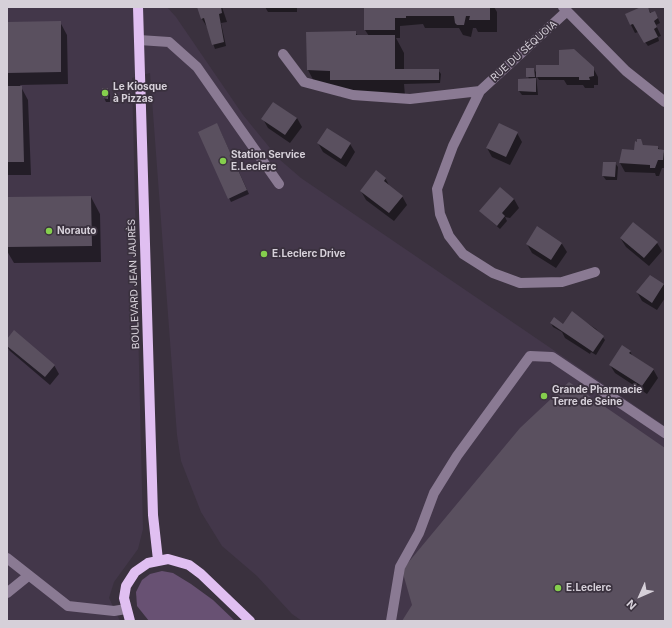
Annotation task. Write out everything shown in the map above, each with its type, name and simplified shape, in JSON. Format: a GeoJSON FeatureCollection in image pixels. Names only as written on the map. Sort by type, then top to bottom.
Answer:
{"type":"FeatureCollection","features":[{"type":"Feature","properties":{"kind":"main road","name":"BOULEVARD JEAN JAURÈS"},"geometry":{"type":"LineString","coordinates":[[138,7],[152,508],[158,560]]}},
{"type":"Feature","properties":{"kind":"main road"},"geometry":{"type":"LineString","coordinates":[[130,621],[124,598],[126,586],[135,572],[148,562],[168,559],[189,565],[213,585],[250,621]]}},
{"type":"Feature","properties":{"kind":"street"},"geometry":{"type":"LineString","coordinates":[[565,9],[626,71],[665,102]]}},
{"type":"Feature","properties":{"kind":"street","name":"RUE DU SÉQUOIA"},"geometry":{"type":"LineString","coordinates":[[565,9],[480,91],[453,146],[438,189],[440,214],[449,236],[463,254],[493,273],[520,283],[562,282],[595,272]]}},
{"type":"Feature","properties":{"kind":"street"},"geometry":{"type":"LineString","coordinates":[[139,40],[169,42],[197,67],[279,184]]}},
{"type":"Feature","properties":{"kind":"street"},"geometry":{"type":"LineString","coordinates":[[283,54],[304,82],[353,95],[410,99],[480,91]]}},
{"type":"Feature","properties":{"kind":"street"},"geometry":{"type":"LineString","coordinates":[[391,621],[400,567],[419,533],[434,493],[457,456],[530,356],[552,357],[665,433]]}},
{"type":"Feature","properties":{"kind":"street"},"geometry":{"type":"LineString","coordinates":[[7,558],[68,606],[114,611],[126,609]]}},
{"type":"Feature","properties":{"kind":"street"},"geometry":{"type":"LineString","coordinates":[[7,593],[28,576]]}},
{"type":"Feature","properties":{"kind":"shaded area"},"geometry":{"type":"Polygon","coordinates":[[[7,7],[167,7],[176,17],[243,115],[279,159],[301,178],[665,426],[665,621],[302,621],[292,614],[257,576],[222,546],[201,512],[181,461],[177,435],[150,73],[132,78],[143,529],[138,549],[114,582],[109,598],[120,621],[7,621],[7,7]]]}},
{"type":"Feature","properties":{"kind":"shaded area"},"geometry":{"type":"Polygon","coordinates":[[[162,571],[173,573],[191,584],[213,600],[235,621],[149,621],[137,606],[136,592],[142,580],[150,574],[162,571]]]}},
{"type":"Feature","properties":{"kind":"building"},"geometry":{"type":"Polygon","coordinates":[[[197,7],[221,7],[222,13],[219,14],[224,42],[212,45],[204,18],[201,19],[197,7]]]}},
{"type":"Feature","properties":{"kind":"building"},"geometry":{"type":"Polygon","coordinates":[[[364,7],[490,7],[490,20],[469,20],[470,16],[466,16],[464,25],[457,25],[455,23],[454,16],[406,16],[406,18],[395,18],[395,30],[364,30],[364,7]]]}},
{"type":"Feature","properties":{"kind":"building"},"geometry":{"type":"Polygon","coordinates":[[[641,7],[648,7],[650,13],[655,11],[658,18],[654,21],[657,27],[654,29],[658,37],[644,43],[633,24],[630,25],[625,14],[641,7]]]}},
{"type":"Feature","properties":{"kind":"building"},"geometry":{"type":"Polygon","coordinates":[[[61,21],[61,72],[7,73],[7,22],[61,21]]]}},
{"type":"Feature","properties":{"kind":"building"},"geometry":{"type":"Polygon","coordinates":[[[356,31],[356,35],[395,35],[395,69],[439,69],[439,80],[330,80],[330,71],[307,70],[306,32],[356,31]]]}},
{"type":"Feature","properties":{"kind":"building"},"geometry":{"type":"Polygon","coordinates":[[[574,49],[594,67],[594,76],[589,77],[590,80],[579,80],[579,77],[536,77],[536,65],[559,65],[559,50],[574,49]]]}},
{"type":"Feature","properties":{"kind":"building"},"geometry":{"type":"Polygon","coordinates":[[[526,68],[534,68],[535,77],[526,77],[526,68]]]}},
{"type":"Feature","properties":{"kind":"building"},"geometry":{"type":"Polygon","coordinates":[[[536,78],[536,92],[518,91],[518,79],[536,78]]]}},
{"type":"Feature","properties":{"kind":"building"},"geometry":{"type":"Polygon","coordinates":[[[7,86],[22,86],[24,162],[7,162],[7,86]]]}},
{"type":"Feature","properties":{"kind":"building","name":"Le Kiosque à Pizzas"},"geometry":{"type":"Polygon","coordinates":[[[102,88],[108,88],[108,99],[103,98],[102,88]]]}},
{"type":"Feature","properties":{"kind":"building"},"geometry":{"type":"Polygon","coordinates":[[[273,102],[297,118],[285,135],[261,119],[273,102]]]}},
{"type":"Feature","properties":{"kind":"building","name":"Station Service E.Leclerc"},"geometry":{"type":"Polygon","coordinates":[[[217,123],[247,190],[228,199],[198,132],[217,123]]]}},
{"type":"Feature","properties":{"kind":"building"},"geometry":{"type":"Polygon","coordinates":[[[499,123],[518,132],[506,157],[486,148],[499,123]]]}},
{"type":"Feature","properties":{"kind":"building"},"geometry":{"type":"Polygon","coordinates":[[[327,128],[351,143],[341,159],[317,143],[327,128]]]}},
{"type":"Feature","properties":{"kind":"building"},"geometry":{"type":"Polygon","coordinates":[[[637,139],[641,139],[643,145],[658,146],[658,149],[664,150],[663,160],[658,160],[655,168],[650,168],[650,165],[619,163],[622,149],[634,150],[635,141],[637,142],[637,139]]]}},
{"type":"Feature","properties":{"kind":"building"},"geometry":{"type":"Polygon","coordinates":[[[603,162],[616,162],[615,177],[602,176],[603,162]]]}},
{"type":"Feature","properties":{"kind":"building"},"geometry":{"type":"Polygon","coordinates":[[[376,170],[386,178],[384,181],[403,196],[389,213],[360,191],[376,170]]]}},
{"type":"Feature","properties":{"kind":"building"},"geometry":{"type":"Polygon","coordinates":[[[500,187],[514,199],[502,213],[505,216],[497,226],[479,211],[500,187]]]}},
{"type":"Feature","properties":{"kind":"building","name":"Norauto"},"geometry":{"type":"Polygon","coordinates":[[[91,196],[92,246],[7,247],[7,197],[91,196]]]}},
{"type":"Feature","properties":{"kind":"building"},"geometry":{"type":"Polygon","coordinates":[[[633,222],[658,242],[644,258],[620,238],[633,222]]]}},
{"type":"Feature","properties":{"kind":"building"},"geometry":{"type":"Polygon","coordinates":[[[537,226],[562,243],[551,260],[526,244],[537,226]]]}},
{"type":"Feature","properties":{"kind":"building"},"geometry":{"type":"Polygon","coordinates":[[[650,275],[664,284],[652,303],[636,292],[650,275]]]}},
{"type":"Feature","properties":{"kind":"building"},"geometry":{"type":"Polygon","coordinates":[[[572,311],[604,336],[593,352],[550,323],[554,317],[563,324],[572,311]]]}},
{"type":"Feature","properties":{"kind":"building"},"geometry":{"type":"Polygon","coordinates":[[[14,330],[55,365],[45,377],[7,346],[7,339],[14,330]]]}},
{"type":"Feature","properties":{"kind":"building"},"geometry":{"type":"Polygon","coordinates":[[[622,345],[631,351],[629,353],[654,369],[642,386],[609,365],[622,345]]]}},
{"type":"Feature","properties":{"kind":"building"},"geometry":{"type":"Polygon","coordinates":[[[569,382],[665,448],[665,621],[402,621],[412,605],[402,570],[520,428],[569,382]]]}},
{"type":"Feature","properties":{"kind":"place","name":"Le Kiosque à Pizzas"},"geometry":{"type":"Point","coordinates":[105,93]}},
{"type":"Feature","properties":{"kind":"place","name":"Station Service E.Leclerc"},"geometry":{"type":"Point","coordinates":[223,161]}},
{"type":"Feature","properties":{"kind":"place","name":"Norauto"},"geometry":{"type":"Point","coordinates":[49,231]}},
{"type":"Feature","properties":{"kind":"place","name":"E.Leclerc Drive"},"geometry":{"type":"Point","coordinates":[264,254]}},
{"type":"Feature","properties":{"kind":"place","name":"Grande Pharmacie Terre de Seine"},"geometry":{"type":"Point","coordinates":[544,396]}},
{"type":"Feature","properties":{"kind":"place","name":"E.Leclerc"},"geometry":{"type":"Point","coordinates":[558,588]}}]}
